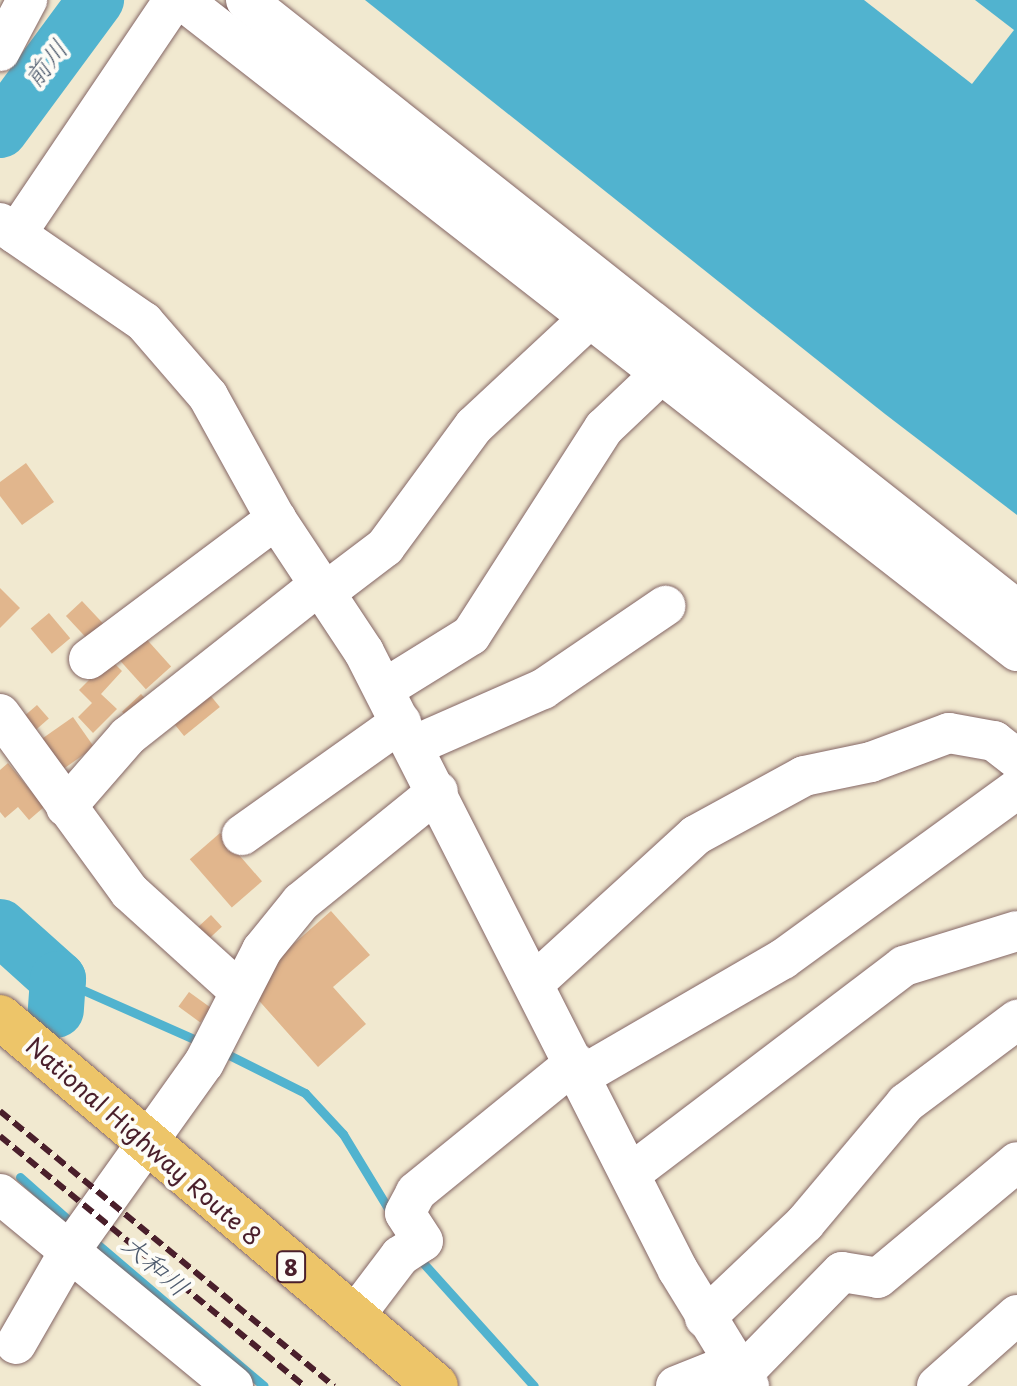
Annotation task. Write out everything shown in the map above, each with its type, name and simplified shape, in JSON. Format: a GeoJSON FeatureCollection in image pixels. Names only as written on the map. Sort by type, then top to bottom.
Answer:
{"type":"FeatureCollection","features":[{"type":"Feature","properties":{"kind":"highway","name":"National Highway Route 8"},"geometry":{"type":"LineString","coordinates":[[0,1017],[436,1386]]}},
{"type":"Feature","properties":{"kind":"street"},"geometry":{"type":"LineString","coordinates":[[0,51],[27,0]]}},
{"type":"Feature","properties":{"kind":"street"},"geometry":{"type":"LineString","coordinates":[[174,0],[8,228],[144,322],[208,396],[276,519],[399,719],[705,1318],[741,1375]]}},
{"type":"Feature","properties":{"kind":"street"},"geometry":{"type":"LineString","coordinates":[[182,0],[1017,651]]}},
{"type":"Feature","properties":{"kind":"street"},"geometry":{"type":"LineString","coordinates":[[246,0],[1017,610]]}},
{"type":"Feature","properties":{"kind":"street"},"geometry":{"type":"LineString","coordinates":[[66,807],[128,736],[320,590],[385,547],[474,426],[591,317]]}},
{"type":"Feature","properties":{"kind":"street"},"geometry":{"type":"LineString","coordinates":[[242,835],[399,719],[471,635],[604,428],[663,372]]}},
{"type":"Feature","properties":{"kind":"street"},"geometry":{"type":"LineString","coordinates":[[89,659],[276,519]]}},
{"type":"Feature","properties":{"kind":"street"},"geometry":{"type":"LineString","coordinates":[[399,719],[543,689],[665,606]]}},
{"type":"Feature","properties":{"kind":"street"},"geometry":{"type":"LineString","coordinates":[[0,714],[130,892],[238,990]]}},
{"type":"Feature","properties":{"kind":"street"},"geometry":{"type":"LineString","coordinates":[[534,983],[696,835],[804,776],[871,762],[949,733],[994,741],[1017,759]]}},
{"type":"Feature","properties":{"kind":"street"},"geometry":{"type":"LineString","coordinates":[[353,1318],[400,1256],[423,1241],[405,1213],[416,1192],[578,1070],[783,959],[1017,789]]}},
{"type":"Feature","properties":{"kind":"street"},"geometry":{"type":"LineString","coordinates":[[5,1350],[69,1252],[151,1142],[204,1063],[238,990],[301,902],[438,791]]}},
{"type":"Feature","properties":{"kind":"street"},"geometry":{"type":"LineString","coordinates":[[630,1174],[904,966],[1017,931]]}},
{"type":"Feature","properties":{"kind":"street"},"geometry":{"type":"LineString","coordinates":[[705,1318],[805,1223],[906,1103],[1017,1020]]}},
{"type":"Feature","properties":{"kind":"street"},"geometry":{"type":"LineString","coordinates":[[676,1386],[741,1375],[842,1272],[878,1278],[1017,1162]]}},
{"type":"Feature","properties":{"kind":"street"},"geometry":{"type":"LineString","coordinates":[[0,1194],[233,1386]]}},
{"type":"Feature","properties":{"kind":"street"},"geometry":{"type":"LineString","coordinates":[[937,1386],[1017,1315]]}},
{"type":"Feature","properties":{"kind":"water"},"geometry":{"type":"Polygon","coordinates":[[[365,0],[1017,0],[1017,515],[885,414],[365,0]]]}},
{"type":"Feature","properties":{"kind":"pier"},"geometry":{"type":"Polygon","coordinates":[[[864,0],[975,0],[1014,30],[972,84],[864,0]]]}},
{"type":"Feature","properties":{"kind":"building"},"geometry":{"type":"Polygon","coordinates":[[[26,463],[54,502],[22,525],[0,496],[0,482],[26,463]]]}},
{"type":"Feature","properties":{"kind":"building"},"geometry":{"type":"Polygon","coordinates":[[[0,588],[20,608],[0,628],[0,588]]]}},
{"type":"Feature","properties":{"kind":"building"},"geometry":{"type":"Polygon","coordinates":[[[82,601],[105,626],[89,641],[66,616],[82,601]]]}},
{"type":"Feature","properties":{"kind":"building"},"geometry":{"type":"Polygon","coordinates":[[[49,613],[70,638],[52,654],[31,628],[49,613]]]}},
{"type":"Feature","properties":{"kind":"building"},"geometry":{"type":"Polygon","coordinates":[[[141,633],[171,666],[146,689],[116,656],[141,633]]]}},
{"type":"Feature","properties":{"kind":"building"},"geometry":{"type":"Polygon","coordinates":[[[110,659],[122,671],[101,694],[117,709],[93,733],[78,717],[92,703],[79,690],[110,659]]]}},
{"type":"Feature","properties":{"kind":"building"},"geometry":{"type":"Polygon","coordinates":[[[206,690],[220,707],[184,736],[170,719],[206,690]]]}},
{"type":"Feature","properties":{"kind":"building"},"geometry":{"type":"Polygon","coordinates":[[[141,694],[152,706],[133,723],[122,712],[141,694]]]}},
{"type":"Feature","properties":{"kind":"building"},"geometry":{"type":"Polygon","coordinates":[[[37,705],[49,719],[25,739],[14,725],[37,705]]]}},
{"type":"Feature","properties":{"kind":"building"},"geometry":{"type":"Polygon","coordinates":[[[73,717],[94,747],[58,773],[37,742],[73,717]]]}},
{"type":"Feature","properties":{"kind":"building"},"geometry":{"type":"Polygon","coordinates":[[[8,763],[44,807],[29,820],[18,807],[5,818],[0,812],[0,770],[8,763]]]}},
{"type":"Feature","properties":{"kind":"building"},"geometry":{"type":"Polygon","coordinates":[[[220,833],[262,881],[232,908],[190,859],[220,833]]]}},
{"type":"Feature","properties":{"kind":"building"},"geometry":{"type":"Polygon","coordinates":[[[331,911],[370,955],[333,987],[366,1024],[318,1067],[246,986],[331,911]]]}},
{"type":"Feature","properties":{"kind":"building"},"geometry":{"type":"Polygon","coordinates":[[[211,915],[222,927],[204,943],[193,931],[211,915]]]}},
{"type":"Feature","properties":{"kind":"building"},"geometry":{"type":"Polygon","coordinates":[[[189,992],[211,1008],[200,1022],[178,1007],[189,992]]]}},
{"type":"Feature","properties":{"kind":"waterway","name":"前川"},"geometry":{"type":"LineString","coordinates":[[0,130],[96,0]]}},
{"type":"Feature","properties":{"kind":"waterway","name":"前川"},"geometry":{"type":"LineString","coordinates":[[0,927],[58,979],[56,1010]]}},
{"type":"Feature","properties":{"kind":"waterway"},"geometry":{"type":"LineString","coordinates":[[58,979],[203,1043]]}},
{"type":"Feature","properties":{"kind":"waterway"},"geometry":{"type":"LineString","coordinates":[[221,1051],[305,1093],[343,1134],[392,1215]]}},
{"type":"Feature","properties":{"kind":"waterway","name":"大和川"},"geometry":{"type":"LineString","coordinates":[[20,1177],[75,1226]]}},
{"type":"Feature","properties":{"kind":"waterway","name":"大和川"},"geometry":{"type":"LineString","coordinates":[[90,1238],[264,1386]]}},
{"type":"Feature","properties":{"kind":"waterway"},"geometry":{"type":"LineString","coordinates":[[416,1255],[534,1386]]}},
{"type":"Feature","properties":{"kind":"railway"},"geometry":{"type":"LineString","coordinates":[[0,1111],[334,1386]]}},
{"type":"Feature","properties":{"kind":"railway"},"geometry":{"type":"LineString","coordinates":[[0,1136],[304,1386]]}}]}
